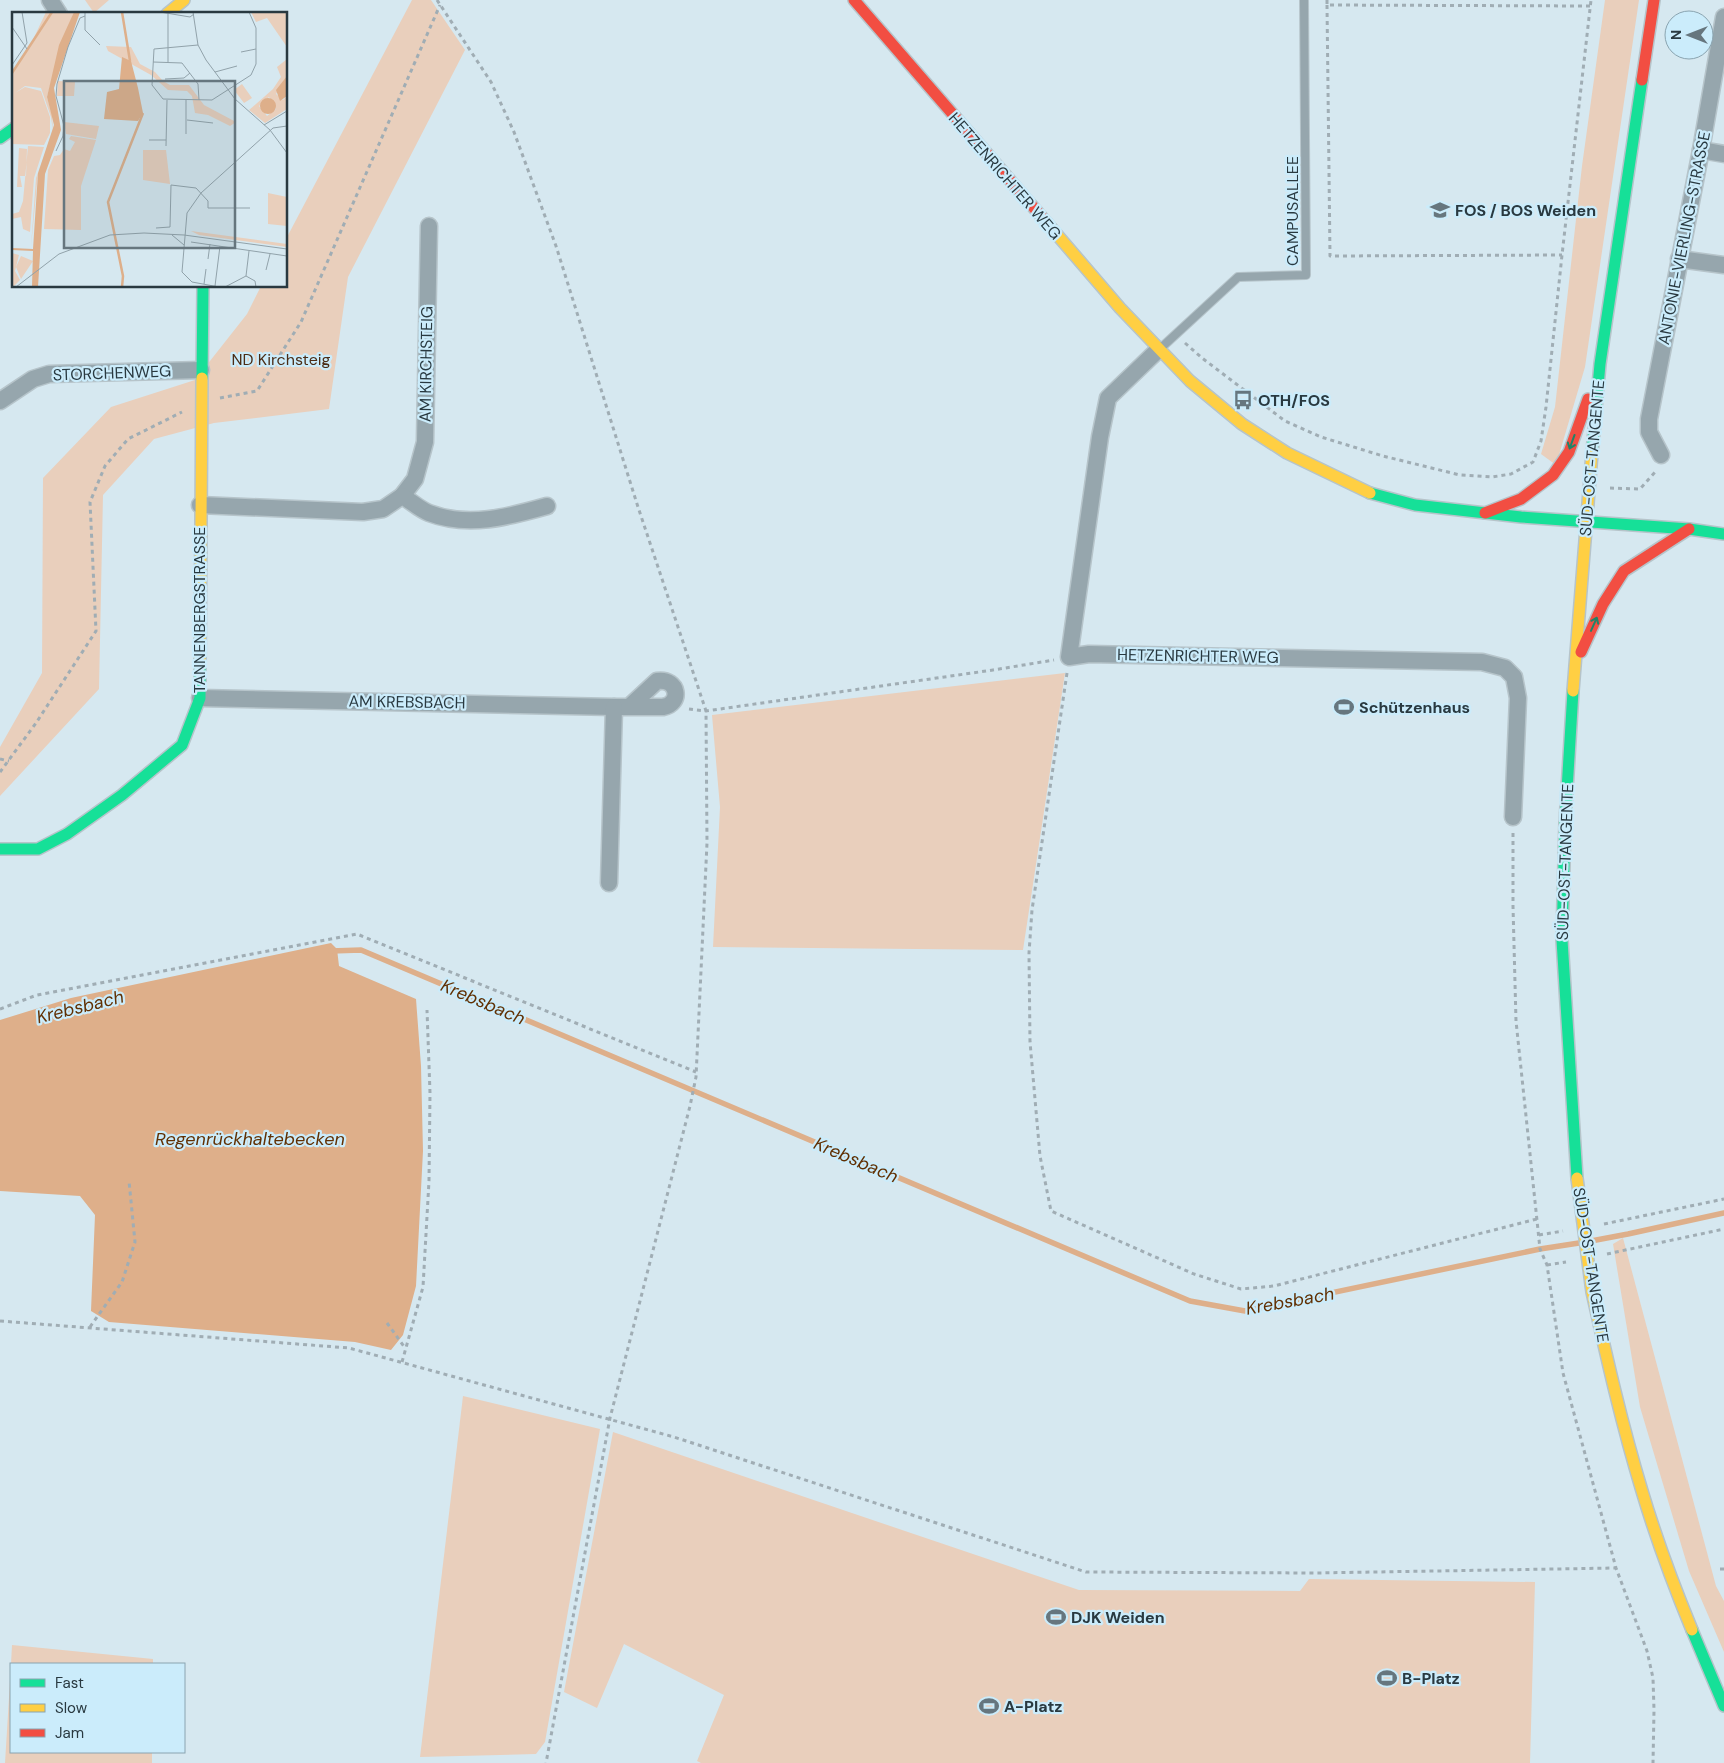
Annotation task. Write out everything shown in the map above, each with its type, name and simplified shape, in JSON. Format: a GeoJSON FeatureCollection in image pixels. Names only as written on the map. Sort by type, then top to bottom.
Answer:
{"type":"FeatureCollection","features":[{"type":"Feature","properties":{"kind":"main road"},"geometry":{"type":"LineString","coordinates":[[169,12],[184,0]]}},
{"type":"Feature","properties":{"kind":"main road","name":"HETZENRICHTER WEG"},"geometry":{"type":"LineString","coordinates":[[854,0],[1158,350],[1190,381],[1242,424],[1287,453],[1365,492],[1415,505],[1585,522],[1688,529],[1724,534]]}},
{"type":"Feature","properties":{"kind":"main road","name":"SÜD-OST-TANGENTE"},"geometry":{"type":"LineString","coordinates":[[1654,0],[1600,364],[1574,668],[1565,823],[1562,940],[1577,1178],[1592,1292],[1612,1382],[1633,1463],[1666,1563],[1699,1650],[1724,1706]]}},
{"type":"Feature","properties":{"kind":"main road"},"geometry":{"type":"LineString","coordinates":[[0,138],[12,129]]}},
{"type":"Feature","properties":{"kind":"main road","name":"TANNENBERGSTRASSE"},"geometry":{"type":"LineString","coordinates":[[0,849],[38,849],[67,834],[122,795],[182,745],[200,698],[203,288]]}},
{"type":"Feature","properties":{"kind":"main road"},"geometry":{"type":"LineString","coordinates":[[1485,513],[1521,499],[1553,475],[1569,452],[1600,364]]}},
{"type":"Feature","properties":{"kind":"main road"},"geometry":{"type":"LineString","coordinates":[[1574,668],[1603,604],[1624,571],[1688,529]]}},
{"type":"Feature","properties":{"kind":"street"},"geometry":{"type":"LineString","coordinates":[[50,0],[58,12]]}},
{"type":"Feature","properties":{"kind":"street","name":"ANTONIE-VIERLING-STRASSE"},"geometry":{"type":"LineString","coordinates":[[1661,455],[1649,432],[1649,419],[1701,150],[1724,18]]}},
{"type":"Feature","properties":{"kind":"street"},"geometry":{"type":"LineString","coordinates":[[1701,150],[1724,154]]}},
{"type":"Feature","properties":{"kind":"street","name":"AM KIRCHSTEIG"},"geometry":{"type":"LineString","coordinates":[[200,505],[363,512],[383,509],[402,496],[416,479],[425,442],[429,226]]}},
{"type":"Feature","properties":{"kind":"street"},"geometry":{"type":"LineString","coordinates":[[1679,259],[1724,265]]}},
{"type":"Feature","properties":{"kind":"street"},"geometry":{"type":"LineString","coordinates":[[1069,657],[1100,437],[1108,398],[1158,350]]}},
{"type":"Feature","properties":{"kind":"street","name":"STORCHENWEG"},"geometry":{"type":"LineString","coordinates":[[0,402],[33,379],[49,374],[202,370]]}},
{"type":"Feature","properties":{"kind":"street"},"geometry":{"type":"LineString","coordinates":[[402,496],[427,513],[473,521],[505,518],[547,506]]}},
{"type":"Feature","properties":{"kind":"street","name":"HETZENRICHTER WEG"},"geometry":{"type":"LineString","coordinates":[[1069,657],[1089,654],[1482,662],[1505,668],[1514,677],[1518,698],[1513,817]]}},
{"type":"Feature","properties":{"kind":"street","name":"AM KREBSBACH"},"geometry":{"type":"LineString","coordinates":[[200,698],[621,707],[609,883]]}},
{"type":"Feature","properties":{"kind":"lane","name":"CAMPUSALLEE"},"geometry":{"type":"LineString","coordinates":[[1158,350],[1238,277],[1306,275],[1304,0]]}},
{"type":"Feature","properties":{"kind":"path"},"geometry":{"type":"LineString","coordinates":[[437,0],[491,82],[514,132],[556,246],[635,497],[706,710],[707,843],[696,1078],[610,1418],[546,1763]]}},
{"type":"Feature","properties":{"kind":"path"},"geometry":{"type":"LineString","coordinates":[[1327,0],[1330,256],[1562,255]]}},
{"type":"Feature","properties":{"kind":"path"},"geometry":{"type":"LineString","coordinates":[[1158,350],[1183,342],[1285,421],[1321,437],[1383,456],[1460,474],[1492,477],[1511,474],[1532,462],[1541,441],[1546,408],[1591,0]]}},
{"type":"Feature","properties":{"kind":"path"},"geometry":{"type":"LineString","coordinates":[[1327,5],[1590,6]]}},
{"type":"Feature","properties":{"kind":"path"},"geometry":{"type":"LineString","coordinates":[[1243,400],[1249,394]]}},
{"type":"Feature","properties":{"kind":"path"},"geometry":{"type":"LineString","coordinates":[[706,710],[993,670],[1069,657],[1032,910],[1029,953],[1030,1042],[1039,1146],[1051,1211],[1194,1274],[1241,1289],[1274,1286],[1537,1219]]}},
{"type":"Feature","properties":{"kind":"path"},"geometry":{"type":"LineString","coordinates":[[0,759],[9,761]]}},
{"type":"Feature","properties":{"kind":"path"},"geometry":{"type":"LineString","coordinates":[[1513,817],[1516,1021],[1540,1249],[1547,1265],[1563,1373],[1616,1568],[1647,1651],[1653,1678],[1653,1763]]}},
{"type":"Feature","properties":{"kind":"path"},"geometry":{"type":"LineString","coordinates":[[0,1009],[37,995],[357,934],[696,1072]]}},
{"type":"Feature","properties":{"kind":"path"},"geometry":{"type":"LineString","coordinates":[[402,1362],[423,1288],[429,1181],[430,1093],[427,1010]]}},
{"type":"Feature","properties":{"kind":"path"},"geometry":{"type":"LineString","coordinates":[[89,1328],[122,1282],[135,1242],[129,1181]]}},
{"type":"Feature","properties":{"kind":"path"},"geometry":{"type":"LineString","coordinates":[[1600,1225],[1724,1199]]}},
{"type":"Feature","properties":{"kind":"path"},"geometry":{"type":"LineString","coordinates":[[1605,1255],[1724,1230]]}},
{"type":"Feature","properties":{"kind":"path"},"geometry":{"type":"LineString","coordinates":[[1539,1235],[1567,1231]]}},
{"type":"Feature","properties":{"kind":"path"},"geometry":{"type":"LineString","coordinates":[[1547,1265],[1572,1261]]}},
{"type":"Feature","properties":{"kind":"path"},"geometry":{"type":"LineString","coordinates":[[0,1321],[349,1348],[674,1437],[1086,1572],[1314,1573],[1616,1568]]}},
{"type":"Feature","properties":{"kind":"path"},"geometry":{"type":"LineString","coordinates":[[387,1324],[406,1348]]}},
{"type":"Feature","properties":{"kind":"green space"},"geometry":{"type":"Polygon","coordinates":[[[85,0],[109,0],[95,12],[85,0]]]}},
{"type":"Feature","properties":{"kind":"green space","name":"ND Kirchsteig"},"geometry":{"type":"Polygon","coordinates":[[[412,0],[431,0],[465,50],[348,277],[329,409],[214,423],[154,439],[103,495],[99,689],[0,796],[0,747],[42,673],[43,478],[111,407],[195,380],[247,314],[260,288],[288,288],[288,235],[412,0]]]}},
{"type":"Feature","properties":{"kind":"green space"},"geometry":{"type":"Polygon","coordinates":[[[1605,0],[1639,0],[1585,367],[1556,465],[1541,454],[1555,407],[1582,166],[1605,0]]]}},
{"type":"Feature","properties":{"kind":"green space"},"geometry":{"type":"Polygon","coordinates":[[[1065,673],[1023,950],[713,947],[720,807],[712,715],[1065,673]]]}},
{"type":"Feature","properties":{"kind":"green space"},"geometry":{"type":"Polygon","coordinates":[[[1623,1238],[1716,1586],[1724,1601],[1724,1652],[1689,1571],[1640,1407],[1613,1244],[1623,1238]]]}},
{"type":"Feature","properties":{"kind":"green space"},"geometry":{"type":"Polygon","coordinates":[[[463,1396],[600,1429],[545,1742],[536,1754],[420,1757],[463,1396]]]}},
{"type":"Feature","properties":{"kind":"green space","name":"DJK Weiden"},"geometry":{"type":"Polygon","coordinates":[[[613,1432],[1079,1590],[1300,1591],[1309,1579],[1535,1582],[1530,1763],[701,1763],[697,1761],[724,1695],[624,1644],[597,1708],[564,1692],[613,1432]]]}},
{"type":"Feature","properties":{"kind":"green space"},"geometry":{"type":"Polygon","coordinates":[[[12,1645],[153,1659],[153,1663],[11,1663],[12,1645]]]}},
{"type":"Feature","properties":{"kind":"green space"},"geometry":{"type":"Polygon","coordinates":[[[10,1681],[10,1753],[152,1753],[152,1763],[5,1763],[10,1681]]]}},
{"type":"Feature","properties":{"kind":"water","name":"Regenrückhaltebecken"},"geometry":{"type":"Polygon","coordinates":[[[331,943],[337,949],[339,966],[416,999],[421,1066],[423,1151],[416,1286],[403,1335],[391,1350],[355,1342],[109,1322],[91,1311],[95,1215],[80,1196],[0,1191],[0,1020],[71,998],[331,943]]]}},
{"type":"Feature","properties":{"kind":"waterway","name":"Krebsbach"},"geometry":{"type":"LineString","coordinates":[[331,951],[361,950],[1190,1301],[1245,1311],[1540,1249],[1579,1243]]}},
{"type":"Feature","properties":{"kind":"waterway","name":"Krebsbach"},"geometry":{"type":"LineString","coordinates":[[1591,1241],[1724,1213]]}},
{"type":"Feature","properties":{"kind":"traffic: fast"},"geometry":{"type":"LineString","coordinates":[[1592,453],[1600,364],[1642,80]]}},
{"type":"Feature","properties":{"kind":"traffic: fast"},"geometry":{"type":"LineString","coordinates":[[0,138],[12,129]]}},
{"type":"Feature","properties":{"kind":"traffic: fast"},"geometry":{"type":"LineString","coordinates":[[202,378],[203,288]]}},
{"type":"Feature","properties":{"kind":"traffic: fast"},"geometry":{"type":"LineString","coordinates":[[1370,493],[1415,505],[1521,517],[1689,529],[1724,534]]}},
{"type":"Feature","properties":{"kind":"traffic: fast"},"geometry":{"type":"LineString","coordinates":[[0,849],[38,849],[67,834],[122,795],[182,745],[200,698],[200,666]]}},
{"type":"Feature","properties":{"kind":"traffic: fast"},"geometry":{"type":"LineString","coordinates":[[1573,691],[1565,823],[1562,940],[1577,1178]]}},
{"type":"Feature","properties":{"kind":"traffic: fast"},"geometry":{"type":"LineString","coordinates":[[1692,1630],[1724,1706]]}},
{"type":"Feature","properties":{"kind":"traffic: slow"},"geometry":{"type":"LineString","coordinates":[[169,12],[184,0]]}},
{"type":"Feature","properties":{"kind":"traffic: slow"},"geometry":{"type":"LineString","coordinates":[[1047,223],[1120,308],[1190,381],[1242,424],[1287,453],[1370,493]]}},
{"type":"Feature","properties":{"kind":"traffic: slow"},"geometry":{"type":"LineString","coordinates":[[200,666],[202,378]]}},
{"type":"Feature","properties":{"kind":"traffic: slow"},"geometry":{"type":"LineString","coordinates":[[1573,691],[1592,453]]}},
{"type":"Feature","properties":{"kind":"traffic: slow"},"geometry":{"type":"LineString","coordinates":[[1577,1178],[1592,1292]]}},
{"type":"Feature","properties":{"kind":"traffic: slow"},"geometry":{"type":"LineString","coordinates":[[1592,1292],[1621,1417],[1642,1491],[1665,1561],[1692,1630]]}},
{"type":"Feature","properties":{"kind":"traffic: jam"},"geometry":{"type":"LineString","coordinates":[[854,0],[1047,223]]}},
{"type":"Feature","properties":{"kind":"traffic: jam"},"geometry":{"type":"LineString","coordinates":[[1642,80],[1654,0]]}},
{"type":"Feature","properties":{"kind":"traffic: jam"},"geometry":{"type":"LineString","coordinates":[[1485,513],[1521,499],[1553,475],[1569,452],[1588,399]]}},
{"type":"Feature","properties":{"kind":"traffic: jam"},"geometry":{"type":"LineString","coordinates":[[1581,652],[1603,604],[1624,571],[1689,529]]}},
{"type":"Feature","properties":{"kind":"place","name":"FOS / BOS Weiden"},"geometry":{"type":"Point","coordinates":[1440,210]}},
{"type":"Feature","properties":{"kind":"place","name":"OTH/FOS"},"geometry":{"type":"Point","coordinates":[1243,400]}},
{"type":"Feature","properties":{"kind":"place","name":"Schützenhaus"},"geometry":{"type":"Point","coordinates":[1344,707]}},
{"type":"Feature","properties":{"kind":"place","name":"DJK Weiden"},"geometry":{"type":"Point","coordinates":[1056,1617]}},
{"type":"Feature","properties":{"kind":"place","name":"B-Platz"},"geometry":{"type":"Point","coordinates":[1387,1678]}},
{"type":"Feature","properties":{"kind":"place","name":"A-Platz"},"geometry":{"type":"Point","coordinates":[989,1706]}}]}
